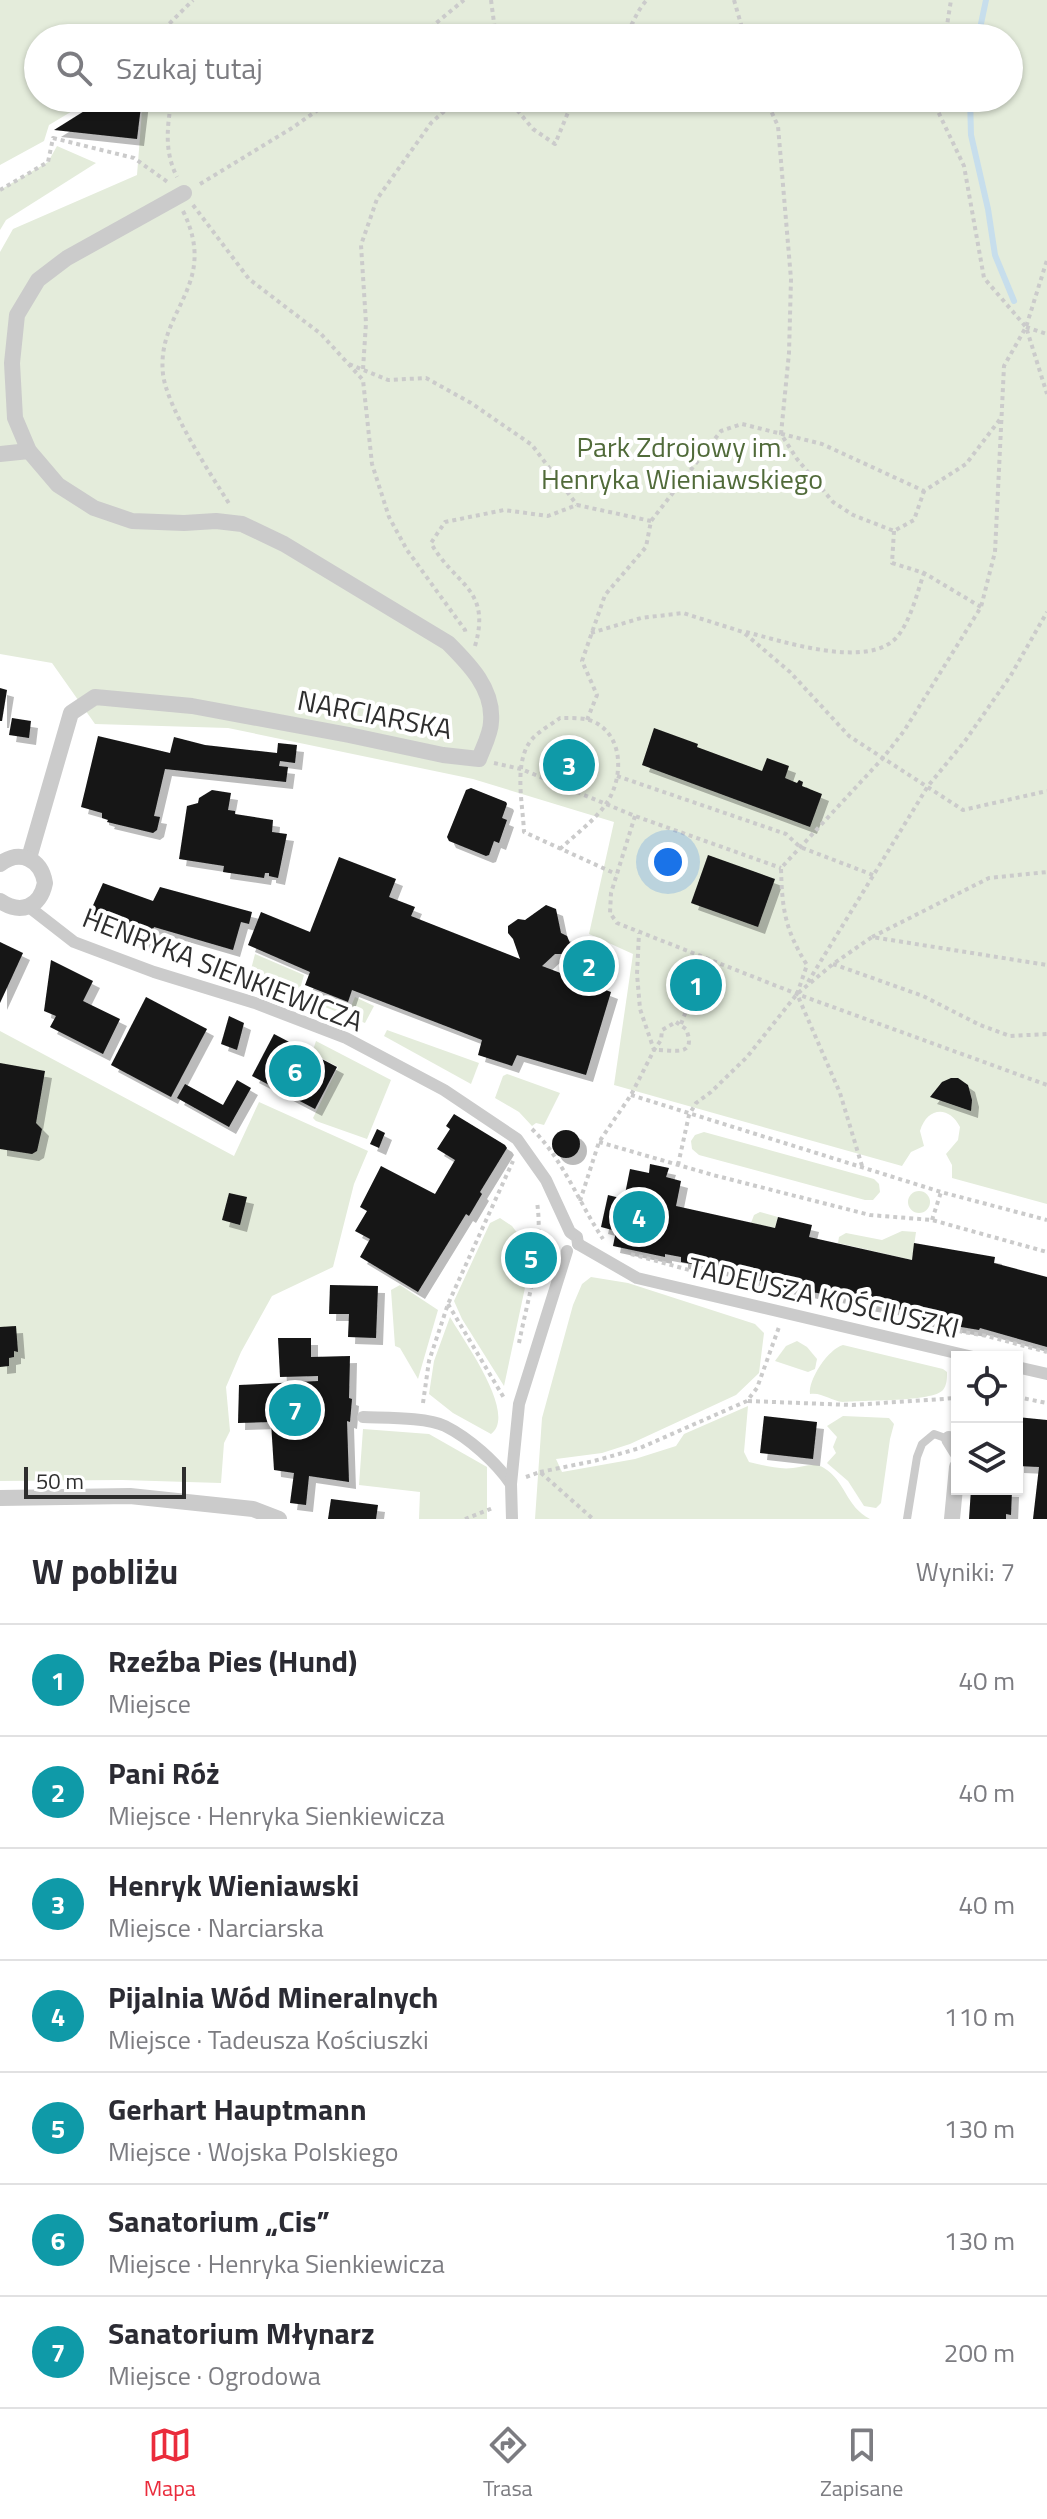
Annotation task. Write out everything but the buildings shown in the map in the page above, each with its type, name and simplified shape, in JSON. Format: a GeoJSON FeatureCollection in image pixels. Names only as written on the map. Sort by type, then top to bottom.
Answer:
{"type":"FeatureCollection","features":[{"type":"Feature","properties":{"kind":"street","name":"NARCIARSKA"},"geometry":{"type":"LineString","coordinates":[[29,858],[71,713],[95,697],[192,706],[443,755],[479,759],[492,723],[489,699],[469,665],[448,643],[284,544],[242,524],[132,521],[106,513],[58,485],[29,451],[15,418],[12,363],[17,315],[38,280],[67,258],[180,196]]}},
{"type":"Feature","properties":{"kind":"street"},"geometry":{"type":"LineString","coordinates":[[0,454],[29,451]]}},
{"type":"Feature","properties":{"kind":"street"},"geometry":{"type":"LineString","coordinates":[[0,864],[9,858],[29,858],[38,864],[45,883],[37,902],[29,907],[19,909],[0,901]]}},
{"type":"Feature","properties":{"kind":"street","name":"HENRYKA SIENKIEWICZA"},"geometry":{"type":"LineString","coordinates":[[29,907],[74,942],[154,972],[255,1003],[346,1038],[444,1090],[517,1139],[546,1180],[570,1232],[560,1240],[561,1247],[572,1248]]}},
{"type":"Feature","properties":{"kind":"street"},"geometry":{"type":"LineString","coordinates":[[512,1519],[511,1484],[519,1404],[572,1248]]}},
{"type":"Feature","properties":{"kind":"street","name":"TADEUSZA KOŚCIUSZKI"},"geometry":{"type":"LineString","coordinates":[[572,1248],[637,1278],[951,1352]]}},
{"type":"Feature","properties":{"kind":"street"},"geometry":{"type":"LineString","coordinates":[[1023,1368],[1047,1374]]}},
{"type":"Feature","properties":{"kind":"street"},"geometry":{"type":"LineString","coordinates":[[363,1417],[443,1425],[497,1464],[511,1484]]}},
{"type":"Feature","properties":{"kind":"street"},"geometry":{"type":"LineString","coordinates":[[952,1519],[954,1495]]}},
{"type":"Feature","properties":{"kind":"street"},"geometry":{"type":"LineString","coordinates":[[0,1498],[130,1496],[253,1509],[279,1519]]}},
{"type":"Feature","properties":{"kind":"lane"},"geometry":{"type":"LineString","coordinates":[[907,1519],[922,1444],[934,1434],[951,1445]]}},
{"type":"Feature","properties":{"kind":"path"},"geometry":{"type":"LineString","coordinates":[[169,24],[193,0]]}},
{"type":"Feature","properties":{"kind":"path"},"geometry":{"type":"LineString","coordinates":[[435,24],[464,0]]}},
{"type":"Feature","properties":{"kind":"path"},"geometry":{"type":"LineString","coordinates":[[491,0],[494,24]]}},
{"type":"Feature","properties":{"kind":"path"},"geometry":{"type":"LineString","coordinates":[[634,24],[637,11],[647,0]]}},
{"type":"Feature","properties":{"kind":"path"},"geometry":{"type":"LineString","coordinates":[[734,0],[741,24]]}},
{"type":"Feature","properties":{"kind":"path"},"geometry":{"type":"LineString","coordinates":[[947,24],[951,0]]}},
{"type":"Feature","properties":{"kind":"path"},"geometry":{"type":"LineString","coordinates":[[169,112],[166,129],[169,160],[193,231],[195,270],[183,304],[167,334],[163,375],[177,413],[242,524]]}},
{"type":"Feature","properties":{"kind":"path"},"geometry":{"type":"LineString","coordinates":[[180,196],[315,112]]}},
{"type":"Feature","properties":{"kind":"path"},"geometry":{"type":"LineString","coordinates":[[363,369],[366,323],[361,245],[377,199],[431,123],[443,112]]}},
{"type":"Feature","properties":{"kind":"path"},"geometry":{"type":"LineString","coordinates":[[519,112],[533,129],[555,144],[568,112]]}},
{"type":"Feature","properties":{"kind":"path"},"geometry":{"type":"LineString","coordinates":[[772,112],[778,126],[791,279],[789,353],[781,434],[797,459],[833,502],[853,515],[894,531]]}},
{"type":"Feature","properties":{"kind":"path"},"geometry":{"type":"LineString","coordinates":[[940,112],[964,166],[984,278],[1026,327],[1047,394]]}},
{"type":"Feature","properties":{"kind":"path"},"geometry":{"type":"LineString","coordinates":[[0,190],[48,162],[53,138],[134,158],[180,196],[249,279],[321,334],[363,380],[372,464],[389,517],[407,550],[465,630],[469,665]]}},
{"type":"Feature","properties":{"kind":"path"},"geometry":{"type":"LineString","coordinates":[[862,1166],[840,1093],[797,994],[807,965],[791,940],[782,910],[781,868],[883,758],[904,731],[981,607],[995,552],[1004,366],[1026,327],[1047,260]]}},
{"type":"Feature","properties":{"kind":"path"},"geometry":{"type":"LineString","coordinates":[[1026,327],[1047,334]]}},
{"type":"Feature","properties":{"kind":"path"},"geometry":{"type":"LineString","coordinates":[[347,363],[388,380],[426,378],[471,403],[532,445],[577,505]]}},
{"type":"Feature","properties":{"kind":"path"},"geometry":{"type":"LineString","coordinates":[[1040,378],[1047,377]]}},
{"type":"Feature","properties":{"kind":"path"},"geometry":{"type":"LineString","coordinates":[[894,531],[914,520],[924,491],[966,464],[1003,416]]}},
{"type":"Feature","properties":{"kind":"path"},"geometry":{"type":"LineString","coordinates":[[587,720],[597,695],[582,661],[605,595],[646,547],[651,521],[721,431],[742,424],[822,444],[924,491]]}},
{"type":"Feature","properties":{"kind":"path"},"geometry":{"type":"LineString","coordinates":[[469,665],[479,630],[480,609],[462,579],[440,560],[431,543],[445,522],[504,510],[548,516],[577,505],[651,521]]}},
{"type":"Feature","properties":{"kind":"path"},"geometry":{"type":"LineString","coordinates":[[894,531],[892,563],[924,573],[981,607]]}},
{"type":"Feature","properties":{"kind":"path"},"geometry":{"type":"LineString","coordinates":[[591,633],[641,618],[683,613],[743,632],[818,650],[861,652],[880,647],[896,638],[907,619],[924,573]]}},
{"type":"Feature","properties":{"kind":"path"},"geometry":{"type":"LineString","coordinates":[[805,987],[928,786],[996,697],[1047,612]]}},
{"type":"Feature","properties":{"kind":"path"},"geometry":{"type":"LineString","coordinates":[[743,632],[790,672],[849,736],[963,810],[1047,791]]}},
{"type":"Feature","properties":{"kind":"path"},"geometry":{"type":"LineString","coordinates":[[560,849],[607,803],[620,769],[617,752],[606,731],[587,720],[560,718],[533,738],[526,750],[521,769],[524,832],[560,849],[616,874]]}},
{"type":"Feature","properties":{"kind":"path"},"geometry":{"type":"LineString","coordinates":[[479,759],[521,769],[635,816],[781,868]]}},
{"type":"Feature","properties":{"kind":"path"},"geometry":{"type":"LineString","coordinates":[[617,776],[786,834],[800,847],[873,875]]}},
{"type":"Feature","properties":{"kind":"path"},"geometry":{"type":"LineString","coordinates":[[635,816],[611,893],[610,913],[617,923],[797,994],[1047,1085]]}},
{"type":"Feature","properties":{"kind":"path"},"geometry":{"type":"LineString","coordinates":[[678,1165],[689,1115],[696,1103],[747,1057],[797,994],[833,964],[872,937],[989,878],[1047,872]]}},
{"type":"Feature","properties":{"kind":"path"},"geometry":{"type":"LineString","coordinates":[[639,933],[637,974],[640,1009],[654,1050]]}},
{"type":"Feature","properties":{"kind":"path"},"geometry":{"type":"LineString","coordinates":[[872,937],[1047,965]]}},
{"type":"Feature","properties":{"kind":"path"},"geometry":{"type":"LineString","coordinates":[[694,991],[702,987],[699,978],[706,959]]}},
{"type":"Feature","properties":{"kind":"path"},"geometry":{"type":"LineString","coordinates":[[833,964],[923,996],[980,1025],[1010,1036],[1047,1034]]}},
{"type":"Feature","properties":{"kind":"path"},"geometry":{"type":"LineString","coordinates":[[681,1024],[694,991],[691,982],[699,978]]}},
{"type":"Feature","properties":{"kind":"path"},"geometry":{"type":"LineString","coordinates":[[609,1246],[580,1202],[599,1142],[631,1095],[654,1050],[661,1040],[662,1030],[670,1023],[681,1024],[689,1035],[687,1047],[678,1052],[654,1050]]}},
{"type":"Feature","properties":{"kind":"path"},"geometry":{"type":"LineString","coordinates":[[631,1095],[941,1192],[1047,1220]]}},
{"type":"Feature","properties":{"kind":"path"},"geometry":{"type":"LineString","coordinates":[[599,1142],[870,1215],[932,1220],[1047,1252]]}},
{"type":"Feature","properties":{"kind":"path"},"geometry":{"type":"LineString","coordinates":[[420,1421],[429,1361],[448,1304],[516,1154],[522,1165]]}},
{"type":"Feature","properties":{"kind":"path"},"geometry":{"type":"LineString","coordinates":[[932,1220],[941,1192]]}},
{"type":"Feature","properties":{"kind":"path"},"geometry":{"type":"LineString","coordinates":[[516,1355],[541,1225],[536,1199]]}},
{"type":"Feature","properties":{"kind":"path"},"geometry":{"type":"LineString","coordinates":[[624,1252],[714,1277]]}},
{"type":"Feature","properties":{"kind":"path"},"geometry":{"type":"LineString","coordinates":[[448,1304],[507,1402],[510,1386]]}},
{"type":"Feature","properties":{"kind":"path"},"geometry":{"type":"LineString","coordinates":[[747,1401],[757,1388],[774,1346],[783,1312]]}},
{"type":"Feature","properties":{"kind":"path"},"geometry":{"type":"LineString","coordinates":[[909,1323],[987,1336],[1047,1352]]}},
{"type":"Feature","properties":{"kind":"path"},"geometry":{"type":"LineString","coordinates":[[511,1484],[540,1472],[640,1448],[747,1401],[852,1405],[951,1398]]}},
{"type":"Feature","properties":{"kind":"path"},"geometry":{"type":"LineString","coordinates":[[1023,1398],[1047,1403]]}},
{"type":"Feature","properties":{"kind":"path"},"geometry":{"type":"LineString","coordinates":[[493,1519],[497,1464]]}},
{"type":"Feature","properties":{"kind":"path"},"geometry":{"type":"LineString","coordinates":[[540,1472],[593,1519]]}},
{"type":"Feature","properties":{"kind":"path"},"geometry":{"type":"LineString","coordinates":[[465,1519],[493,1508]]}},
{"type":"Feature","properties":{"kind":"green space","name":"Park Zdrojowy im. Henryka Wieniawskiego"},"geometry":{"type":"Polygon","coordinates":[[[0,0],[1047,0],[1047,1204],[952,1178],[952,1165],[946,1154],[958,1140],[960,1127],[944,1112],[933,1113],[923,1123],[920,1131],[924,1146],[911,1152],[902,1166],[614,1085],[633,954],[589,934],[614,822],[473,779],[228,728],[95,724],[52,663],[0,654],[0,252],[13,229],[137,175],[142,112],[1023,112],[1023,24],[24,24],[24,112],[71,112],[49,125],[44,141],[0,165],[0,0]]]}},
{"type":"Feature","properties":{"kind":"green space"},"geometry":{"type":"Polygon","coordinates":[[[57,146],[96,163],[6,220],[0,230],[0,190],[48,162],[57,146]]]}},
{"type":"Feature","properties":{"kind":"green space"},"geometry":{"type":"Polygon","coordinates":[[[255,954],[304,975],[300,989],[350,1009],[355,997],[374,1006],[365,1023],[305,999],[253,984],[249,977],[255,954]]]}},
{"type":"Feature","properties":{"kind":"green space"},"geometry":{"type":"Polygon","coordinates":[[[387,1030],[479,1063],[471,1084],[384,1036],[387,1030]]]}},
{"type":"Feature","properties":{"kind":"green space"},"geometry":{"type":"Polygon","coordinates":[[[0,1031],[234,1156],[259,1102],[368,1151],[354,1184],[333,1267],[272,1296],[241,1352],[226,1387],[230,1431],[224,1443],[221,1483],[0,1481],[0,1031]]]}},
{"type":"Feature","properties":{"kind":"green space"},"geometry":{"type":"Polygon","coordinates":[[[316,1041],[391,1080],[367,1139],[313,1118],[338,1067],[312,1053],[316,1041]]]}},
{"type":"Feature","properties":{"kind":"green space"},"geometry":{"type":"Polygon","coordinates":[[[507,1074],[560,1093],[544,1125],[536,1123],[532,1126],[519,1112],[495,1098],[503,1076],[507,1074]]]}},
{"type":"Feature","properties":{"kind":"green space"},"geometry":{"type":"Polygon","coordinates":[[[704,1132],[874,1179],[879,1184],[880,1192],[873,1200],[865,1200],[699,1155],[692,1149],[691,1141],[695,1135],[704,1132]]]}},
{"type":"Feature","properties":{"kind":"green space"},"geometry":{"type":"Polygon","coordinates":[[[919,1191],[927,1194],[930,1202],[927,1210],[919,1213],[911,1210],[908,1202],[911,1194],[919,1191]]]}},
{"type":"Feature","properties":{"kind":"green space"},"geometry":{"type":"Polygon","coordinates":[[[760,1212],[778,1217],[775,1228],[751,1223],[754,1215],[760,1212]]]}},
{"type":"Feature","properties":{"kind":"green space"},"geometry":{"type":"Polygon","coordinates":[[[500,1218],[512,1226],[524,1242],[522,1255],[529,1269],[504,1386],[454,1301],[490,1223],[500,1218]]]}},
{"type":"Feature","properties":{"kind":"green space"},"geometry":{"type":"Polygon","coordinates":[[[902,1231],[916,1232],[912,1260],[838,1243],[839,1237],[846,1233],[882,1240],[902,1231]]]}},
{"type":"Feature","properties":{"kind":"green space"},"geometry":{"type":"Polygon","coordinates":[[[591,1277],[628,1283],[755,1324],[764,1333],[759,1373],[736,1395],[630,1444],[602,1453],[556,1459],[562,1472],[635,1459],[676,1446],[684,1434],[748,1406],[744,1452],[749,1462],[782,1468],[820,1466],[837,1479],[856,1508],[870,1519],[535,1519],[542,1418],[573,1305],[582,1284],[591,1277]]]}},
{"type":"Feature","properties":{"kind":"green space"},"geometry":{"type":"Polygon","coordinates":[[[400,1285],[438,1310],[418,1379],[400,1348],[395,1346],[391,1290],[400,1285]]]}},
{"type":"Feature","properties":{"kind":"green space"},"geometry":{"type":"Polygon","coordinates":[[[450,1317],[493,1394],[498,1424],[491,1434],[453,1413],[429,1394],[434,1361],[450,1317]]]}},
{"type":"Feature","properties":{"kind":"green space"},"geometry":{"type":"Polygon","coordinates":[[[797,1341],[817,1359],[815,1369],[808,1372],[775,1361],[786,1346],[797,1341]]]}},
{"type":"Feature","properties":{"kind":"green space"},"geometry":{"type":"Polygon","coordinates":[[[843,1345],[943,1369],[947,1372],[945,1386],[937,1394],[896,1400],[843,1402],[810,1394],[812,1381],[820,1366],[831,1352],[843,1345]]]}},
{"type":"Feature","properties":{"kind":"green space"},"geometry":{"type":"Polygon","coordinates":[[[843,1416],[889,1418],[894,1424],[881,1503],[876,1508],[864,1506],[848,1481],[827,1463],[836,1453],[833,1447],[837,1437],[827,1426],[843,1416]]]}},
{"type":"Feature","properties":{"kind":"green space"},"geometry":{"type":"Polygon","coordinates":[[[363,1429],[429,1434],[487,1467],[487,1519],[419,1519],[420,1492],[359,1485],[363,1429]]]}},
{"type":"Feature","properties":{"kind":"waterway"},"geometry":{"type":"LineString","coordinates":[[981,24],[986,0]]}},
{"type":"Feature","properties":{"kind":"waterway"},"geometry":{"type":"LineString","coordinates":[[970,112],[971,135],[995,255],[1014,301]]}},
{"type":"Feature","properties":{"kind":"place","name":"Henryk Wieniawski"},"geometry":{"type":"Point","coordinates":[569,765]}},
{"type":"Feature","properties":{"kind":"place","name":"Pani Róż"},"geometry":{"type":"Point","coordinates":[589,966]}},
{"type":"Feature","properties":{"kind":"place","name":"Rzeźba Pies (Hund)"},"geometry":{"type":"Point","coordinates":[696,985]}},
{"type":"Feature","properties":{"kind":"place","name":"Sanatorium „Cis”"},"geometry":{"type":"Point","coordinates":[295,1071]}},
{"type":"Feature","properties":{"kind":"place","name":"Pijalnia Wód Mineralnych"},"geometry":{"type":"Point","coordinates":[639,1217]}},
{"type":"Feature","properties":{"kind":"place","name":"Gerhart Hauptmann"},"geometry":{"type":"Point","coordinates":[531,1258]}},
{"type":"Feature","properties":{"kind":"place","name":"Sanatorium Młynarz"},"geometry":{"type":"Point","coordinates":[295,1410]}}]}
